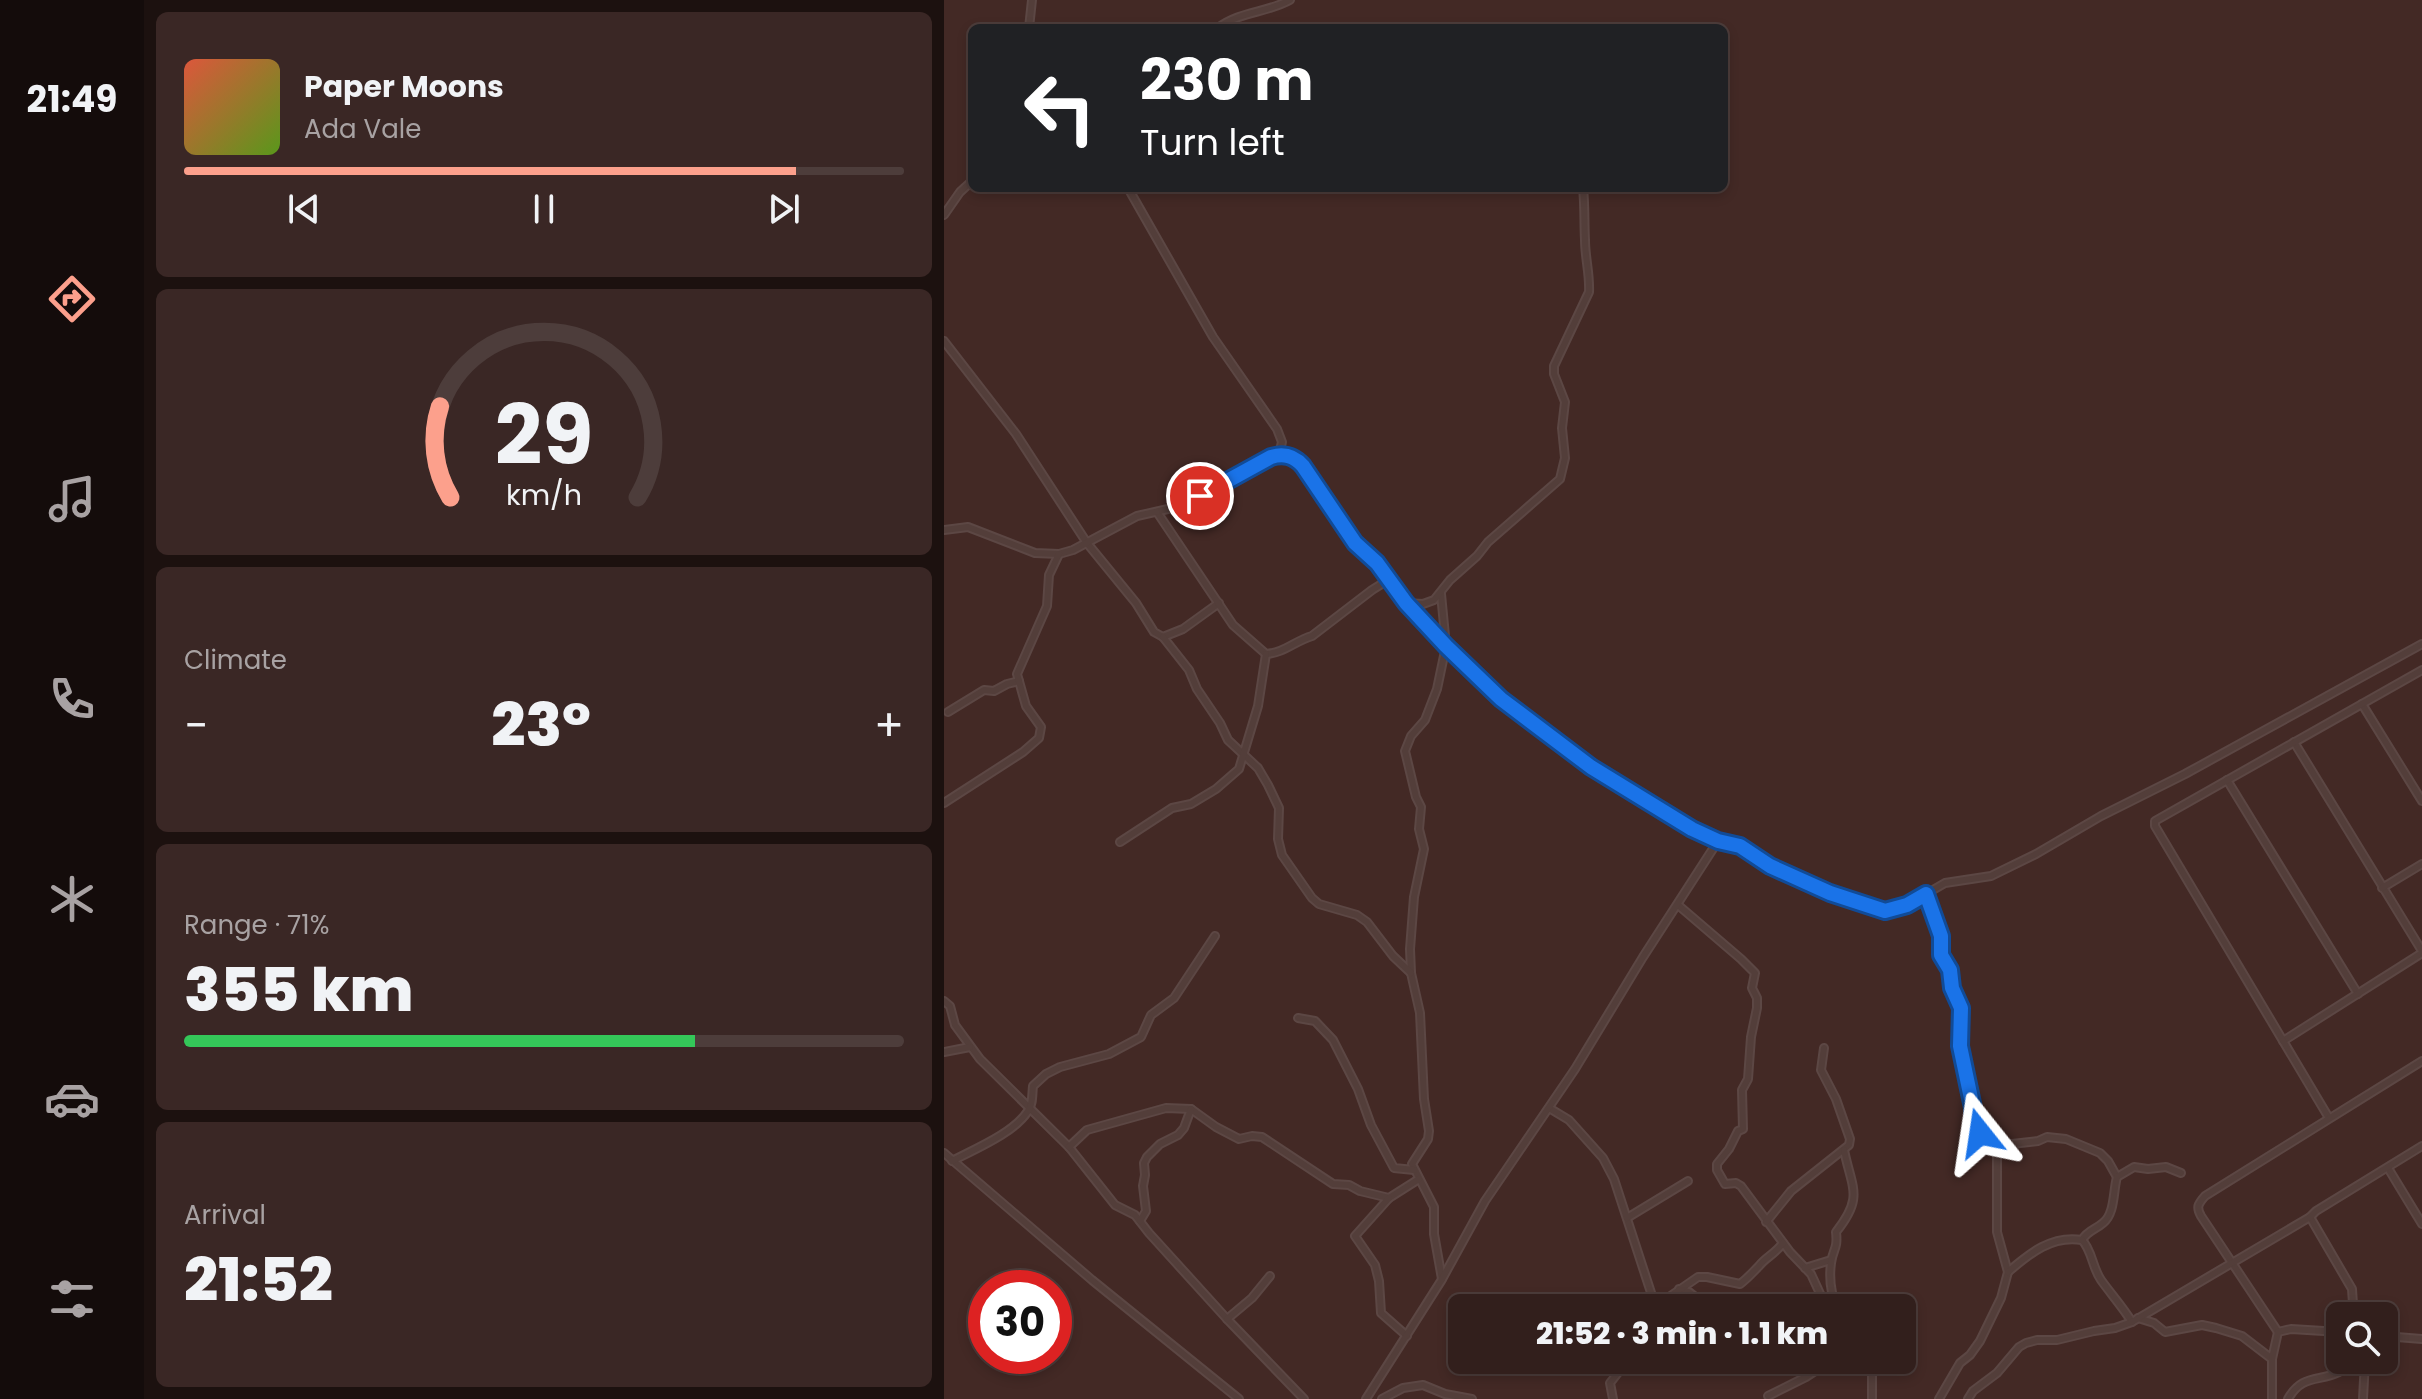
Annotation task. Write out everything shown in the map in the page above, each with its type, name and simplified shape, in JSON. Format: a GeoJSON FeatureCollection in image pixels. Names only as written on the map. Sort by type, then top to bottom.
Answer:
{"type":"FeatureCollection","features":[{"type":"Feature","properties":{"kind":"street"},"geometry":{"type":"LineString","coordinates":[[1029,24],[1032,0]]}},
{"type":"Feature","properties":{"kind":"street"},"geometry":{"type":"LineString","coordinates":[[1226,24],[1248,13],[1277,7],[1290,0]]}},
{"type":"Feature","properties":{"kind":"street"},"geometry":{"type":"LineString","coordinates":[[944,215],[968,185]]}},
{"type":"Feature","properties":{"kind":"street"},"geometry":{"type":"LineString","coordinates":[[1130,192],[1213,337],[1277,429],[1282,442],[1279,454]]}},
{"type":"Feature","properties":{"kind":"street"},"geometry":{"type":"LineString","coordinates":[[1406,603],[1430,603],[1441,594],[1450,580],[1488,542],[1534,499],[1555,486],[1563,472],[1565,402],[1554,366],[1589,292],[1583,192]]}},
{"type":"Feature","properties":{"kind":"street"},"geometry":{"type":"LineString","coordinates":[[944,341],[1016,434],[1087,543],[1136,603],[1154,632],[1163,637],[1189,670],[1228,740],[1258,768],[1278,803],[1278,839],[1282,855],[1312,898],[1319,904],[1357,915],[1367,922],[1393,956],[1411,973]]}},
{"type":"Feature","properties":{"kind":"street"},"geometry":{"type":"LineString","coordinates":[[944,530],[968,527],[1029,551],[1059,554],[1073,550],[1128,520],[1181,506],[1279,454],[1292,457],[1302,464],[1355,543],[1377,563],[1406,603],[1501,699],[1591,767],[1664,814],[1718,841],[1740,846],[1770,866],[1813,886],[1885,911],[1907,905],[1945,883],[1991,876],[2036,854],[2422,644]]}},
{"type":"Feature","properties":{"kind":"street"},"geometry":{"type":"LineString","coordinates":[[1157,512],[1233,625],[1266,654]]}},
{"type":"Feature","properties":{"kind":"street"},"geometry":{"type":"LineString","coordinates":[[944,803],[1023,752],[1039,738],[1041,727],[1026,706],[1017,674],[1047,606],[1049,575],[1059,554]]}},
{"type":"Feature","properties":{"kind":"street"},"geometry":{"type":"LineString","coordinates":[[1266,654],[1282,651],[1312,636],[1388,580]]}},
{"type":"Feature","properties":{"kind":"street"},"geometry":{"type":"LineString","coordinates":[[1441,594],[1446,646],[1437,689],[1425,720],[1411,736],[1405,751],[1421,807],[1418,824],[1424,849],[1414,897],[1411,973],[1420,1013],[1424,1099],[1429,1131],[1428,1139],[1413,1160],[1414,1170],[1434,1207],[1434,1234],[1442,1279]]}},
{"type":"Feature","properties":{"kind":"street"},"geometry":{"type":"LineString","coordinates":[[1163,637],[1183,629],[1219,603]]}},
{"type":"Feature","properties":{"kind":"street"},"geometry":{"type":"LineString","coordinates":[[1120,842],[1172,808],[1191,804],[1216,789],[1239,769],[1258,706],[1266,654]]}},
{"type":"Feature","properties":{"kind":"street"},"geometry":{"type":"LineString","coordinates":[[2329,1118],[2155,826],[2155,821],[2422,670]]}},
{"type":"Feature","properties":{"kind":"street"},"geometry":{"type":"LineString","coordinates":[[948,712],[984,690],[994,691],[1019,681]]}},
{"type":"Feature","properties":{"kind":"street"},"geometry":{"type":"LineString","coordinates":[[2362,704],[2422,801]]}},
{"type":"Feature","properties":{"kind":"street"},"geometry":{"type":"LineString","coordinates":[[2283,1041],[2422,952],[2294,742]]}},
{"type":"Feature","properties":{"kind":"street"},"geometry":{"type":"LineString","coordinates":[[2227,780],[2358,994]]}},
{"type":"Feature","properties":{"kind":"street"},"geometry":{"type":"LineString","coordinates":[[1366,1399],[1442,1279],[1485,1201],[1549,1108],[1718,841]]}},
{"type":"Feature","properties":{"kind":"street"},"geometry":{"type":"LineString","coordinates":[[2382,888],[2422,864]]}},
{"type":"Feature","properties":{"kind":"street"},"geometry":{"type":"LineString","coordinates":[[1926,894],[1941,936],[1941,955],[1950,970],[1952,988],[1961,1008],[1960,1046],[1974,1120],[1995,1150],[1998,1161],[1997,1232],[2008,1272],[2001,1298],[1980,1341],[1953,1372],[1939,1399]]}},
{"type":"Feature","properties":{"kind":"street"},"geometry":{"type":"LineString","coordinates":[[1678,905],[1755,973],[1752,988],[1757,998],[1757,1008],[1748,1079],[1742,1090],[1743,1129],[1738,1131],[1717,1164],[1717,1170],[1725,1184],[1741,1186],[1766,1222],[1814,1278],[1821,1294]]}},
{"type":"Feature","properties":{"kind":"street"},"geometry":{"type":"LineString","coordinates":[[952,1161],[1004,1132],[1031,1109],[1033,1086],[1046,1074],[1060,1067],[1109,1054],[1141,1037],[1151,1015],[1174,998],[1215,936]]}},
{"type":"Feature","properties":{"kind":"street"},"geometry":{"type":"LineString","coordinates":[[944,1001],[950,1006],[955,1025],[970,1047],[1069,1147],[1115,1205],[1135,1215],[1227,1319],[1304,1399]]}},
{"type":"Feature","properties":{"kind":"street"},"geometry":{"type":"LineString","coordinates":[[1298,1018],[1315,1021],[1333,1040],[1394,1168],[1414,1170]]}},
{"type":"Feature","properties":{"kind":"street"},"geometry":{"type":"LineString","coordinates":[[944,1052],[970,1047]]}},
{"type":"Feature","properties":{"kind":"street"},"geometry":{"type":"LineString","coordinates":[[1766,1222],[1791,1191],[1849,1145],[1850,1139],[1836,1099],[1821,1070],[1824,1048]]}},
{"type":"Feature","properties":{"kind":"street"},"geometry":{"type":"LineString","coordinates":[[2272,1399],[2272,1359],[2278,1332],[2198,1210],[2198,1203],[2422,1061]]}},
{"type":"Feature","properties":{"kind":"street"},"geometry":{"type":"LineString","coordinates":[[1069,1147],[1074,1140],[1095,1127],[1166,1108],[1191,1109],[1239,1139],[1262,1137],[1333,1184],[1349,1185],[1389,1198]]}},
{"type":"Feature","properties":{"kind":"street"},"geometry":{"type":"LineString","coordinates":[[1549,1108],[1569,1120],[1603,1158],[1614,1179],[1652,1294]]}},
{"type":"Feature","properties":{"kind":"street"},"geometry":{"type":"LineString","coordinates":[[1140,1221],[1146,1211],[1144,1163],[1160,1144],[1178,1135],[1191,1109]]}},
{"type":"Feature","properties":{"kind":"street"},"geometry":{"type":"LineString","coordinates":[[1995,1150],[2047,1137],[2066,1139],[2100,1153],[2108,1161],[2117,1177],[2109,1216],[2105,1222],[2087,1232],[2082,1240]]}},
{"type":"Feature","properties":{"kind":"street"},"geometry":{"type":"LineString","coordinates":[[1062,1140],[1074,1140]]}},
{"type":"Feature","properties":{"kind":"street"},"geometry":{"type":"LineString","coordinates":[[1968,1399],[2026,1343],[2115,1328],[2135,1320],[2310,1217],[2422,1146]]}},
{"type":"Feature","properties":{"kind":"street"},"geometry":{"type":"LineString","coordinates":[[1833,1294],[1831,1260],[1838,1247],[1836,1232],[1855,1199],[1844,1150]]}},
{"type":"Feature","properties":{"kind":"street"},"geometry":{"type":"LineString","coordinates":[[944,1153],[1092,1280],[1239,1399]]}},
{"type":"Feature","properties":{"kind":"street"},"geometry":{"type":"LineString","coordinates":[[2117,1177],[2139,1167],[2166,1167],[2181,1173]]}},
{"type":"Feature","properties":{"kind":"street"},"geometry":{"type":"LineString","coordinates":[[2388,1168],[2422,1224]]}},
{"type":"Feature","properties":{"kind":"street"},"geometry":{"type":"LineString","coordinates":[[1407,1336],[1381,1314],[1375,1265],[1355,1236],[1389,1198],[1419,1179]]}},
{"type":"Feature","properties":{"kind":"street"},"geometry":{"type":"LineString","coordinates":[[1627,1218],[1688,1181]]}},
{"type":"Feature","properties":{"kind":"street"},"geometry":{"type":"LineString","coordinates":[[2310,1217],[2352,1289],[2353,1302]]}},
{"type":"Feature","properties":{"kind":"street"},"geometry":{"type":"LineString","coordinates":[[2008,1272],[2047,1243],[2063,1239],[2082,1240]]}},
{"type":"Feature","properties":{"kind":"street"},"geometry":{"type":"LineString","coordinates":[[2082,1240],[2101,1280],[2135,1320],[2154,1323],[2165,1332],[2202,1325],[2239,1334],[2272,1359]]}},
{"type":"Feature","properties":{"kind":"street"},"geometry":{"type":"LineString","coordinates":[[1673,1294],[1698,1277],[1740,1284],[1753,1275],[1760,1264],[1776,1253],[1783,1243]]}},
{"type":"Feature","properties":{"kind":"street"},"geometry":{"type":"LineString","coordinates":[[1805,1268],[1831,1260]]}},
{"type":"Feature","properties":{"kind":"street"},"geometry":{"type":"LineString","coordinates":[[1227,1319],[1252,1298],[1270,1276]]}},
{"type":"Feature","properties":{"kind":"street"},"geometry":{"type":"LineString","coordinates":[[1679,1289],[1692,1294]]}},
{"type":"Feature","properties":{"kind":"street"},"geometry":{"type":"LineString","coordinates":[[2278,1332],[2291,1329],[2326,1331]]}},
{"type":"Feature","properties":{"kind":"street"},"geometry":{"type":"LineString","coordinates":[[2398,1337],[2422,1339]]}},
{"type":"Feature","properties":{"kind":"street"},"geometry":{"type":"LineString","coordinates":[[1613,1399],[1610,1383],[1617,1374]]}},
{"type":"Feature","properties":{"kind":"street"},"geometry":{"type":"LineString","coordinates":[[1768,1396],[1811,1374]]}},
{"type":"Feature","properties":{"kind":"street"},"geometry":{"type":"LineString","coordinates":[[1872,1374],[1872,1399]]}},
{"type":"Feature","properties":{"kind":"street"},"geometry":{"type":"LineString","coordinates":[[2288,1399],[2315,1377],[2334,1374]]}},
{"type":"Feature","properties":{"kind":"street"},"geometry":{"type":"LineString","coordinates":[[2363,1399],[2364,1374]]}},
{"type":"Feature","properties":{"kind":"street"},"geometry":{"type":"LineString","coordinates":[[1382,1399],[1403,1388],[1423,1385],[1449,1395],[1472,1399]]}},
{"type":"Feature","properties":{"kind":"route"},"geometry":{"type":"LineString","coordinates":[[1200,496],[1271,457],[1279,454],[1292,457],[1303,466],[1355,543],[1377,563],[1406,603],[1446,646],[1501,699],[1615,784],[1706,836],[1740,846],[1770,866],[1858,903],[1885,911],[1907,905],[1926,894],[1941,936],[1941,955],[1950,970],[1952,988],[1961,1008],[1960,1046],[1974,1120],[1980,1133]]}}]}
